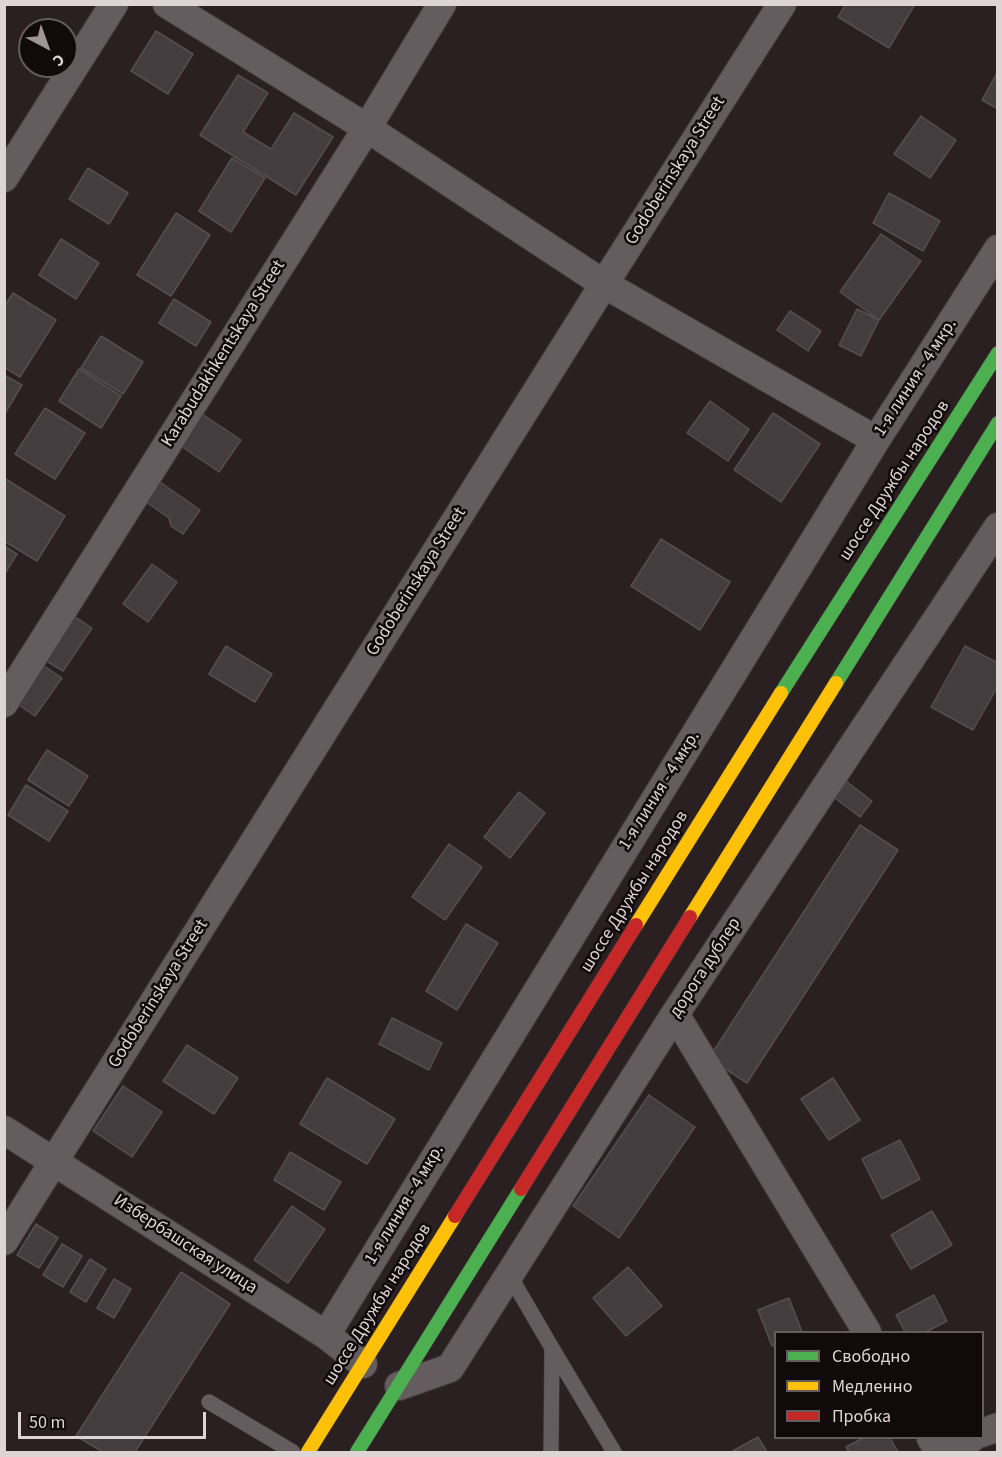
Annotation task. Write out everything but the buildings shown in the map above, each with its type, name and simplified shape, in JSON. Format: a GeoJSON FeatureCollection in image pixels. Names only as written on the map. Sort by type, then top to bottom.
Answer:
{"type":"FeatureCollection","features":[{"type":"Feature","properties":{"kind":"main road","name":"шоссе Дружбы народов"},"geometry":{"type":"LineString","coordinates":[[308,1452],[367,1367],[825,622],[998,354]]}},
{"type":"Feature","properties":{"kind":"main road"},"geometry":{"type":"LineString","coordinates":[[357,1452],[395,1384],[998,423]]}},
{"type":"Feature","properties":{"kind":"street"},"geometry":{"type":"LineString","coordinates":[[4,178],[114,4]]}},
{"type":"Feature","properties":{"kind":"street"},"geometry":{"type":"LineString","coordinates":[[167,4],[367,128],[604,284],[876,440]]}},
{"type":"Feature","properties":{"kind":"street","name":"Karabudakhkentskaya Street"},"geometry":{"type":"LineString","coordinates":[[4,703],[367,128],[442,4]]}},
{"type":"Feature","properties":{"kind":"street","name":"Godoberinskaya Street"},"geometry":{"type":"LineString","coordinates":[[4,1241],[782,4]]}},
{"type":"Feature","properties":{"kind":"street","name":"1-я линия - 4 мкр."},"geometry":{"type":"LineString","coordinates":[[326,1335],[876,440],[998,249]]}},
{"type":"Feature","properties":{"kind":"street","name":"дорога дублер"},"geometry":{"type":"LineString","coordinates":[[395,1384],[450,1368],[675,1014],[995,535]]}},
{"type":"Feature","properties":{"kind":"street"},"geometry":{"type":"LineString","coordinates":[[675,1014],[866,1331]]}},
{"type":"Feature","properties":{"kind":"street","name":"Избербашская улица"},"geometry":{"type":"LineString","coordinates":[[4,1130],[326,1335],[367,1367]]}},
{"type":"Feature","properties":{"kind":"street"},"geometry":{"type":"LineString","coordinates":[[937,1447],[965,1439]]}},
{"type":"Feature","properties":{"kind":"lane"},"geometry":{"type":"LineString","coordinates":[[510,1276],[614,1452]]}},
{"type":"Feature","properties":{"kind":"lane"},"geometry":{"type":"LineString","coordinates":[[551,1452],[552,1348]]}},
{"type":"Feature","properties":{"kind":"lane"},"geometry":{"type":"LineString","coordinates":[[209,1402],[293,1452]]}},
{"type":"Feature","properties":{"kind":"traffic: fast"},"geometry":{"type":"LineString","coordinates":[[781,693],[998,353]]}},
{"type":"Feature","properties":{"kind":"traffic: fast"},"geometry":{"type":"LineString","coordinates":[[836,683],[998,423]]}},
{"type":"Feature","properties":{"kind":"traffic: fast"},"geometry":{"type":"LineString","coordinates":[[357,1452],[521,1189]]}},
{"type":"Feature","properties":{"kind":"traffic: slow"},"geometry":{"type":"LineString","coordinates":[[690,917],[836,683]]}},
{"type":"Feature","properties":{"kind":"traffic: slow"},"geometry":{"type":"LineString","coordinates":[[636,925],[781,693]]}},
{"type":"Feature","properties":{"kind":"traffic: slow"},"geometry":{"type":"LineString","coordinates":[[308,1452],[455,1216]]}},
{"type":"Feature","properties":{"kind":"traffic: jam"},"geometry":{"type":"LineString","coordinates":[[521,1189],[690,917]]}},
{"type":"Feature","properties":{"kind":"traffic: jam"},"geometry":{"type":"LineString","coordinates":[[455,1216],[636,925]]}}]}
